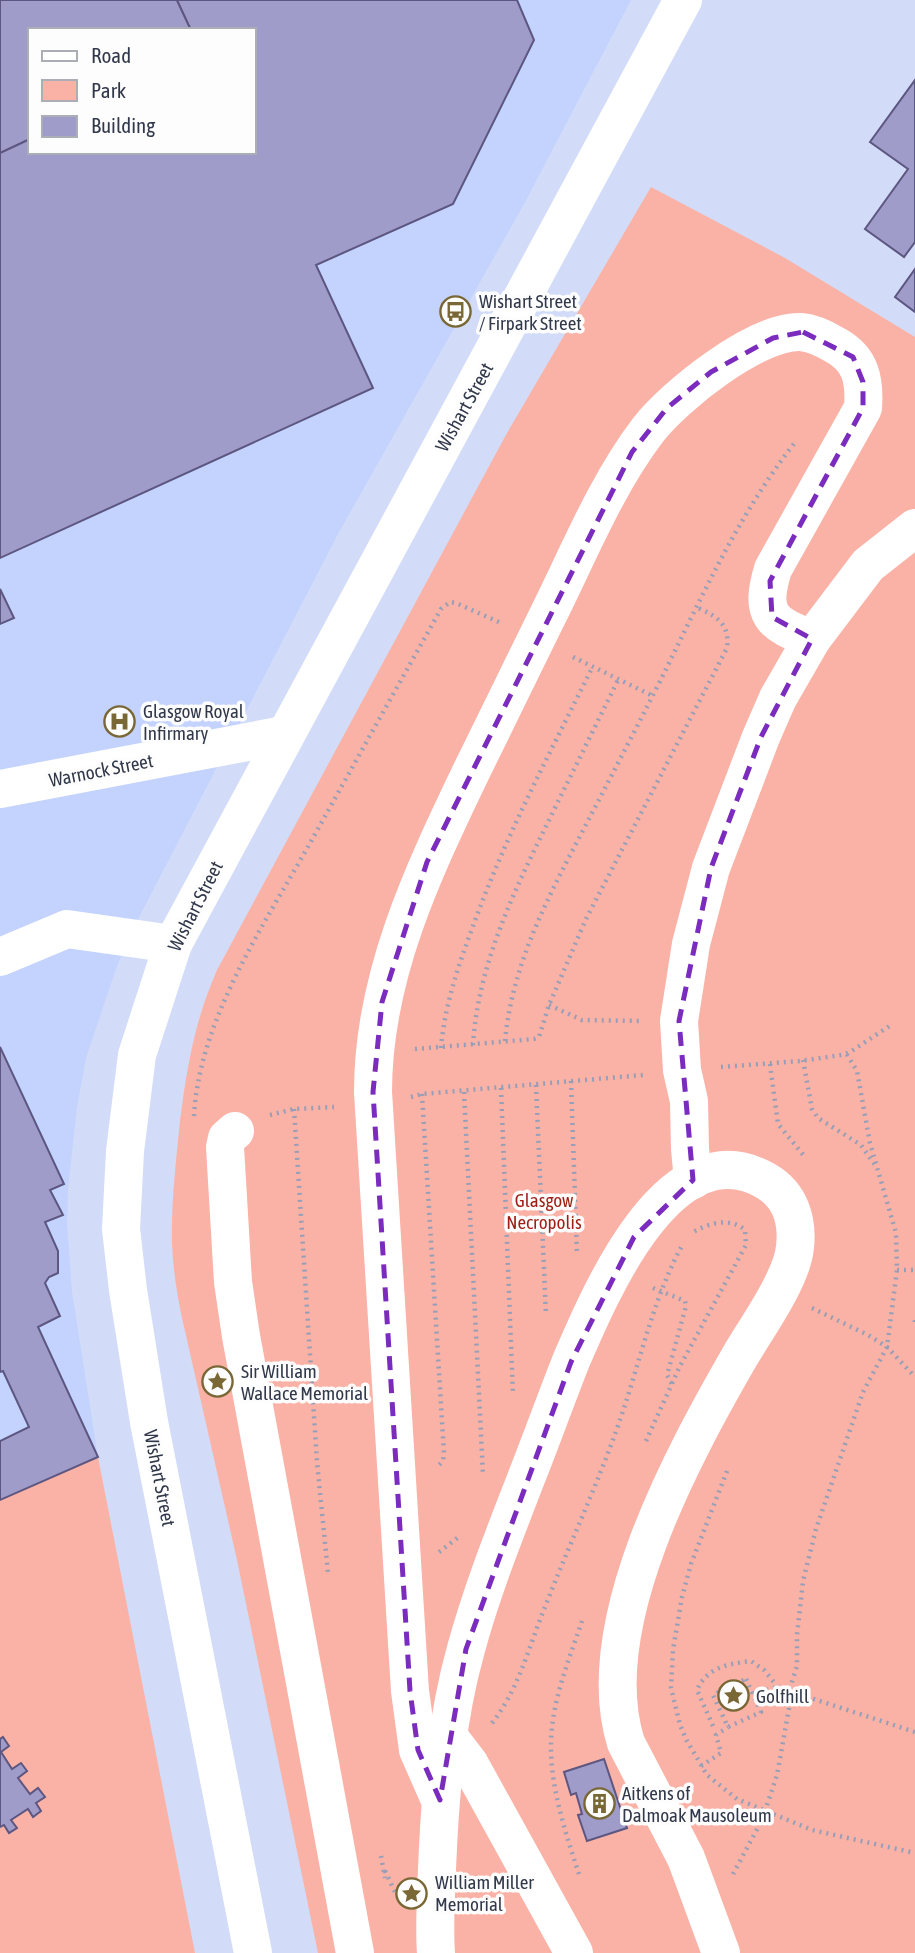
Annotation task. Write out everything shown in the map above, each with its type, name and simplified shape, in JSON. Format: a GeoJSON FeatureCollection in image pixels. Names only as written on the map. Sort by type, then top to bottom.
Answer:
{"type":"FeatureCollection","features":[{"type":"Feature","properties":{"kind":"street","name":"Wishart Street"},"geometry":{"type":"LineString","coordinates":[[253,1953],[149,1422],[128,1290],[121,1229],[125,1151],[136,1055],[173,944],[683,0]]}},
{"type":"Feature","properties":{"kind":"street"},"geometry":{"type":"LineString","coordinates":[[440,1800],[418,1750],[410,1691],[373,1093],[373,1063],[382,1002],[399,940],[427,862],[536,639],[632,452],[667,408],[711,372],[773,338],[803,332],[827,340],[853,357],[863,382],[864,395],[863,408],[773,569],[770,581],[768,606],[772,617],[785,629],[811,639]]}},
{"type":"Feature","properties":{"kind":"street"},"geometry":{"type":"LineString","coordinates":[[693,1180],[689,1101],[682,1070],[679,1021],[691,944],[711,868],[778,698],[811,639],[868,565],[915,528]]}},
{"type":"Feature","properties":{"kind":"street","name":"Warnock Street"},"geometry":{"type":"LineString","coordinates":[[0,789],[284,735]]}},
{"type":"Feature","properties":{"kind":"street"},"geometry":{"type":"LineString","coordinates":[[0,957],[67,929],[173,944]]}},
{"type":"Feature","properties":{"kind":"street"},"geometry":{"type":"LineString","coordinates":[[235,1132],[227,1138],[225,1147],[233,1282],[355,1953]]}},
{"type":"Feature","properties":{"kind":"street"},"geometry":{"type":"LineString","coordinates":[[440,1948],[440,1800],[456,1745],[463,1662],[485,1587],[571,1362],[603,1290],[634,1237],[663,1204],[693,1180],[707,1174],[734,1171],[762,1178],[786,1198],[795,1226],[794,1254],[790,1269],[714,1401],[679,1472],[637,1577],[621,1640],[617,1683],[620,1725],[626,1742],[686,1858],[723,1951]]}},
{"type":"Feature","properties":{"kind":"street"},"geometry":{"type":"LineString","coordinates":[[456,1745],[574,1953]]}},
{"type":"Feature","properties":{"kind":"path"},"geometry":{"type":"LineString","coordinates":[[505,1041],[513,987],[534,929],[747,511],[798,438]]}},
{"type":"Feature","properties":{"kind":"path"},"geometry":{"type":"LineString","coordinates":[[194,1125],[198,1085],[216,1024],[255,939],[441,609],[450,602],[456,603],[512,628]]}},
{"type":"Feature","properties":{"kind":"path"},"geometry":{"type":"LineString","coordinates":[[419,1049],[539,1037],[549,1005],[586,919],[727,648],[725,625],[718,616],[696,607]]}},
{"type":"Feature","properties":{"kind":"path"},"geometry":{"type":"LineString","coordinates":[[586,663],[653,696]]}},
{"type":"Feature","properties":{"kind":"path"},"geometry":{"type":"LineString","coordinates":[[441,1048],[455,977],[491,879],[593,666]]}},
{"type":"Feature","properties":{"kind":"path"},"geometry":{"type":"LineString","coordinates":[[473,1045],[482,990],[499,928],[619,678]]}},
{"type":"Feature","properties":{"kind":"path"},"geometry":{"type":"LineString","coordinates":[[549,1005],[582,1020],[679,1021]]}},
{"type":"Feature","properties":{"kind":"path"},"geometry":{"type":"LineString","coordinates":[[716,1067],[846,1054],[891,1025]]}},
{"type":"Feature","properties":{"kind":"path"},"geometry":{"type":"LineString","coordinates":[[733,1875],[765,1810],[777,1775],[790,1703],[789,1690],[797,1665],[797,1635],[803,1581],[816,1529],[863,1392],[887,1348],[897,1270],[896,1233],[877,1169],[857,1071],[846,1054]]}},
{"type":"Feature","properties":{"kind":"path"},"geometry":{"type":"LineString","coordinates":[[803,1060],[812,1110],[818,1118],[860,1145],[877,1169]]}},
{"type":"Feature","properties":{"kind":"path"},"geometry":{"type":"LineString","coordinates":[[770,1063],[778,1124],[813,1165]]}},
{"type":"Feature","properties":{"kind":"path"},"geometry":{"type":"LineString","coordinates":[[444,1454],[422,1094],[610,1079]]}},
{"type":"Feature","properties":{"kind":"path"},"geometry":{"type":"LineString","coordinates":[[571,1081],[577,1266]]}},
{"type":"Feature","properties":{"kind":"path"},"geometry":{"type":"LineString","coordinates":[[536,1085],[546,1317]]}},
{"type":"Feature","properties":{"kind":"path"},"geometry":{"type":"LineString","coordinates":[[501,1088],[514,1409]]}},
{"type":"Feature","properties":{"kind":"path"},"geometry":{"type":"LineString","coordinates":[[464,1091],[483,1483]]}},
{"type":"Feature","properties":{"kind":"path"},"geometry":{"type":"LineString","coordinates":[[328,1576],[317,1462],[294,1109],[334,1107]]}},
{"type":"Feature","properties":{"kind":"path"},"geometry":{"type":"LineString","coordinates":[[897,1270],[915,1270]]}},
{"type":"Feature","properties":{"kind":"path"},"geometry":{"type":"LineString","coordinates":[[654,1286],[682,1298],[686,1306],[667,1375],[668,1380],[671,1384],[714,1401]]}},
{"type":"Feature","properties":{"kind":"path"},"geometry":{"type":"LineString","coordinates":[[456,1745],[481,1736],[498,1716],[520,1673],[618,1428],[663,1291]]}},
{"type":"Feature","properties":{"kind":"path"},"geometry":{"type":"LineString","coordinates":[[807,1306],[868,1335],[887,1348],[915,1377]]}},
{"type":"Feature","properties":{"kind":"path"},"geometry":{"type":"LineString","coordinates":[[729,1466],[691,1564],[682,1597],[671,1669],[671,1688],[680,1725],[701,1766],[717,1785],[737,1799],[812,1830],[915,1853]]}},
{"type":"Feature","properties":{"kind":"path"},"geometry":{"type":"LineString","coordinates":[[713,1726],[697,1690],[703,1676],[726,1664],[751,1661],[764,1670],[777,1687]]}},
{"type":"Feature","properties":{"kind":"path"},"geometry":{"type":"LineString","coordinates":[[701,1766],[721,1753],[716,1735],[761,1712],[746,1679],[713,1695],[728,1727]]}},
{"type":"Feature","properties":{"kind":"path"},"geometry":{"type":"LineString","coordinates":[[752,1694],[777,1687],[915,1732]]}},
{"type":"Feature","properties":{"kind":"path"},"geometry":{"type":"LineString","coordinates":[[381,1856],[386,1891]]}},
{"type":"Feature","properties":{"kind":"highlighted area"},"geometry":{"type":"Polygon","coordinates":[[[803,332],[853,357],[863,382],[863,408],[770,581],[772,617],[812,639],[761,737],[711,868],[679,1021],[693,1180],[634,1237],[571,1362],[466,1649],[440,1800],[418,1750],[410,1691],[373,1092],[382,1002],[427,862],[632,452],[667,408],[711,372],[773,338],[803,332]]]}},
{"type":"Feature","properties":{"kind":"shaded area","name":"Glasgow Royal Infirmary"},"geometry":{"type":"Polygon","coordinates":[[[0,0],[631,0],[524,204],[338,534],[136,923],[117,966],[86,1058],[77,1107],[68,1189],[67,1224],[72,1292],[98,1457],[0,1500],[0,0]]]}},
{"type":"Feature","properties":{"kind":"green space","name":"Glasgow Necropolis"},"geometry":{"type":"Polygon","coordinates":[[[651,187],[785,258],[915,337],[915,1953],[318,1953],[176,1281],[172,1244],[173,1198],[189,1062],[197,1025],[217,970],[507,433],[651,187]]]}},
{"type":"Feature","properties":{"kind":"green space"},"geometry":{"type":"Polygon","coordinates":[[[98,1457],[195,1953],[0,1953],[0,1500],[98,1457]]]}},
{"type":"Feature","properties":{"kind":"building"},"geometry":{"type":"Polygon","coordinates":[[[0,0],[177,0],[190,28],[28,28],[28,140],[0,153],[0,0]]]}},
{"type":"Feature","properties":{"kind":"building"},"geometry":{"type":"Polygon","coordinates":[[[177,0],[517,0],[534,40],[453,204],[316,265],[373,388],[0,558],[0,153],[28,140],[28,154],[256,154],[256,28],[190,28],[177,0]]]}},
{"type":"Feature","properties":{"kind":"building"},"geometry":{"type":"Polygon","coordinates":[[[915,80],[915,242],[904,257],[865,229],[908,169],[870,142],[915,80]]]}},
{"type":"Feature","properties":{"kind":"building"},"geometry":{"type":"Polygon","coordinates":[[[915,269],[915,312],[895,297],[915,269]]]}},
{"type":"Feature","properties":{"kind":"building"},"geometry":{"type":"Polygon","coordinates":[[[0,589],[14,618],[0,624],[0,589]]]}},
{"type":"Feature","properties":{"kind":"building"},"geometry":{"type":"Polygon","coordinates":[[[0,1047],[64,1184],[50,1190],[63,1215],[45,1222],[58,1251],[58,1273],[49,1277],[45,1283],[60,1316],[38,1327],[98,1457],[0,1500],[0,1441],[29,1427],[3,1371],[0,1372],[0,1047]]]}},
{"type":"Feature","properties":{"kind":"building"},"geometry":{"type":"Polygon","coordinates":[[[3,1737],[9,1746],[1,1752],[12,1769],[21,1763],[27,1771],[18,1778],[30,1794],[38,1788],[45,1797],[36,1803],[41,1811],[33,1817],[28,1809],[11,1820],[17,1828],[9,1833],[4,1825],[0,1827],[0,1739],[3,1737]]]}},
{"type":"Feature","properties":{"kind":"building","name":"Aitkens of Dalmoak Mausoleum"},"geometry":{"type":"Polygon","coordinates":[[[604,1759],[627,1828],[587,1841],[578,1815],[582,1814],[576,1793],[571,1795],[564,1772],[604,1759]]]}},
{"type":"Feature","properties":{"kind":"place","name":"Wishart Street / Firpark Street"},"geometry":{"type":"Point","coordinates":[456,312]}},
{"type":"Feature","properties":{"kind":"place","name":"Glasgow Royal Infirmary"},"geometry":{"type":"Point","coordinates":[120,722]}},
{"type":"Feature","properties":{"kind":"place","name":"Sir William Wallace Memorial"},"geometry":{"type":"Point","coordinates":[218,1382]}},
{"type":"Feature","properties":{"kind":"place","name":"Golfhill"},"geometry":{"type":"Point","coordinates":[733,1696]}},
{"type":"Feature","properties":{"kind":"place","name":"Aitkens of Dalmoak Mausoleum"},"geometry":{"type":"Point","coordinates":[599,1804]}},
{"type":"Feature","properties":{"kind":"place","name":"William Miller Memorial"},"geometry":{"type":"Point","coordinates":[412,1893]}}]}
